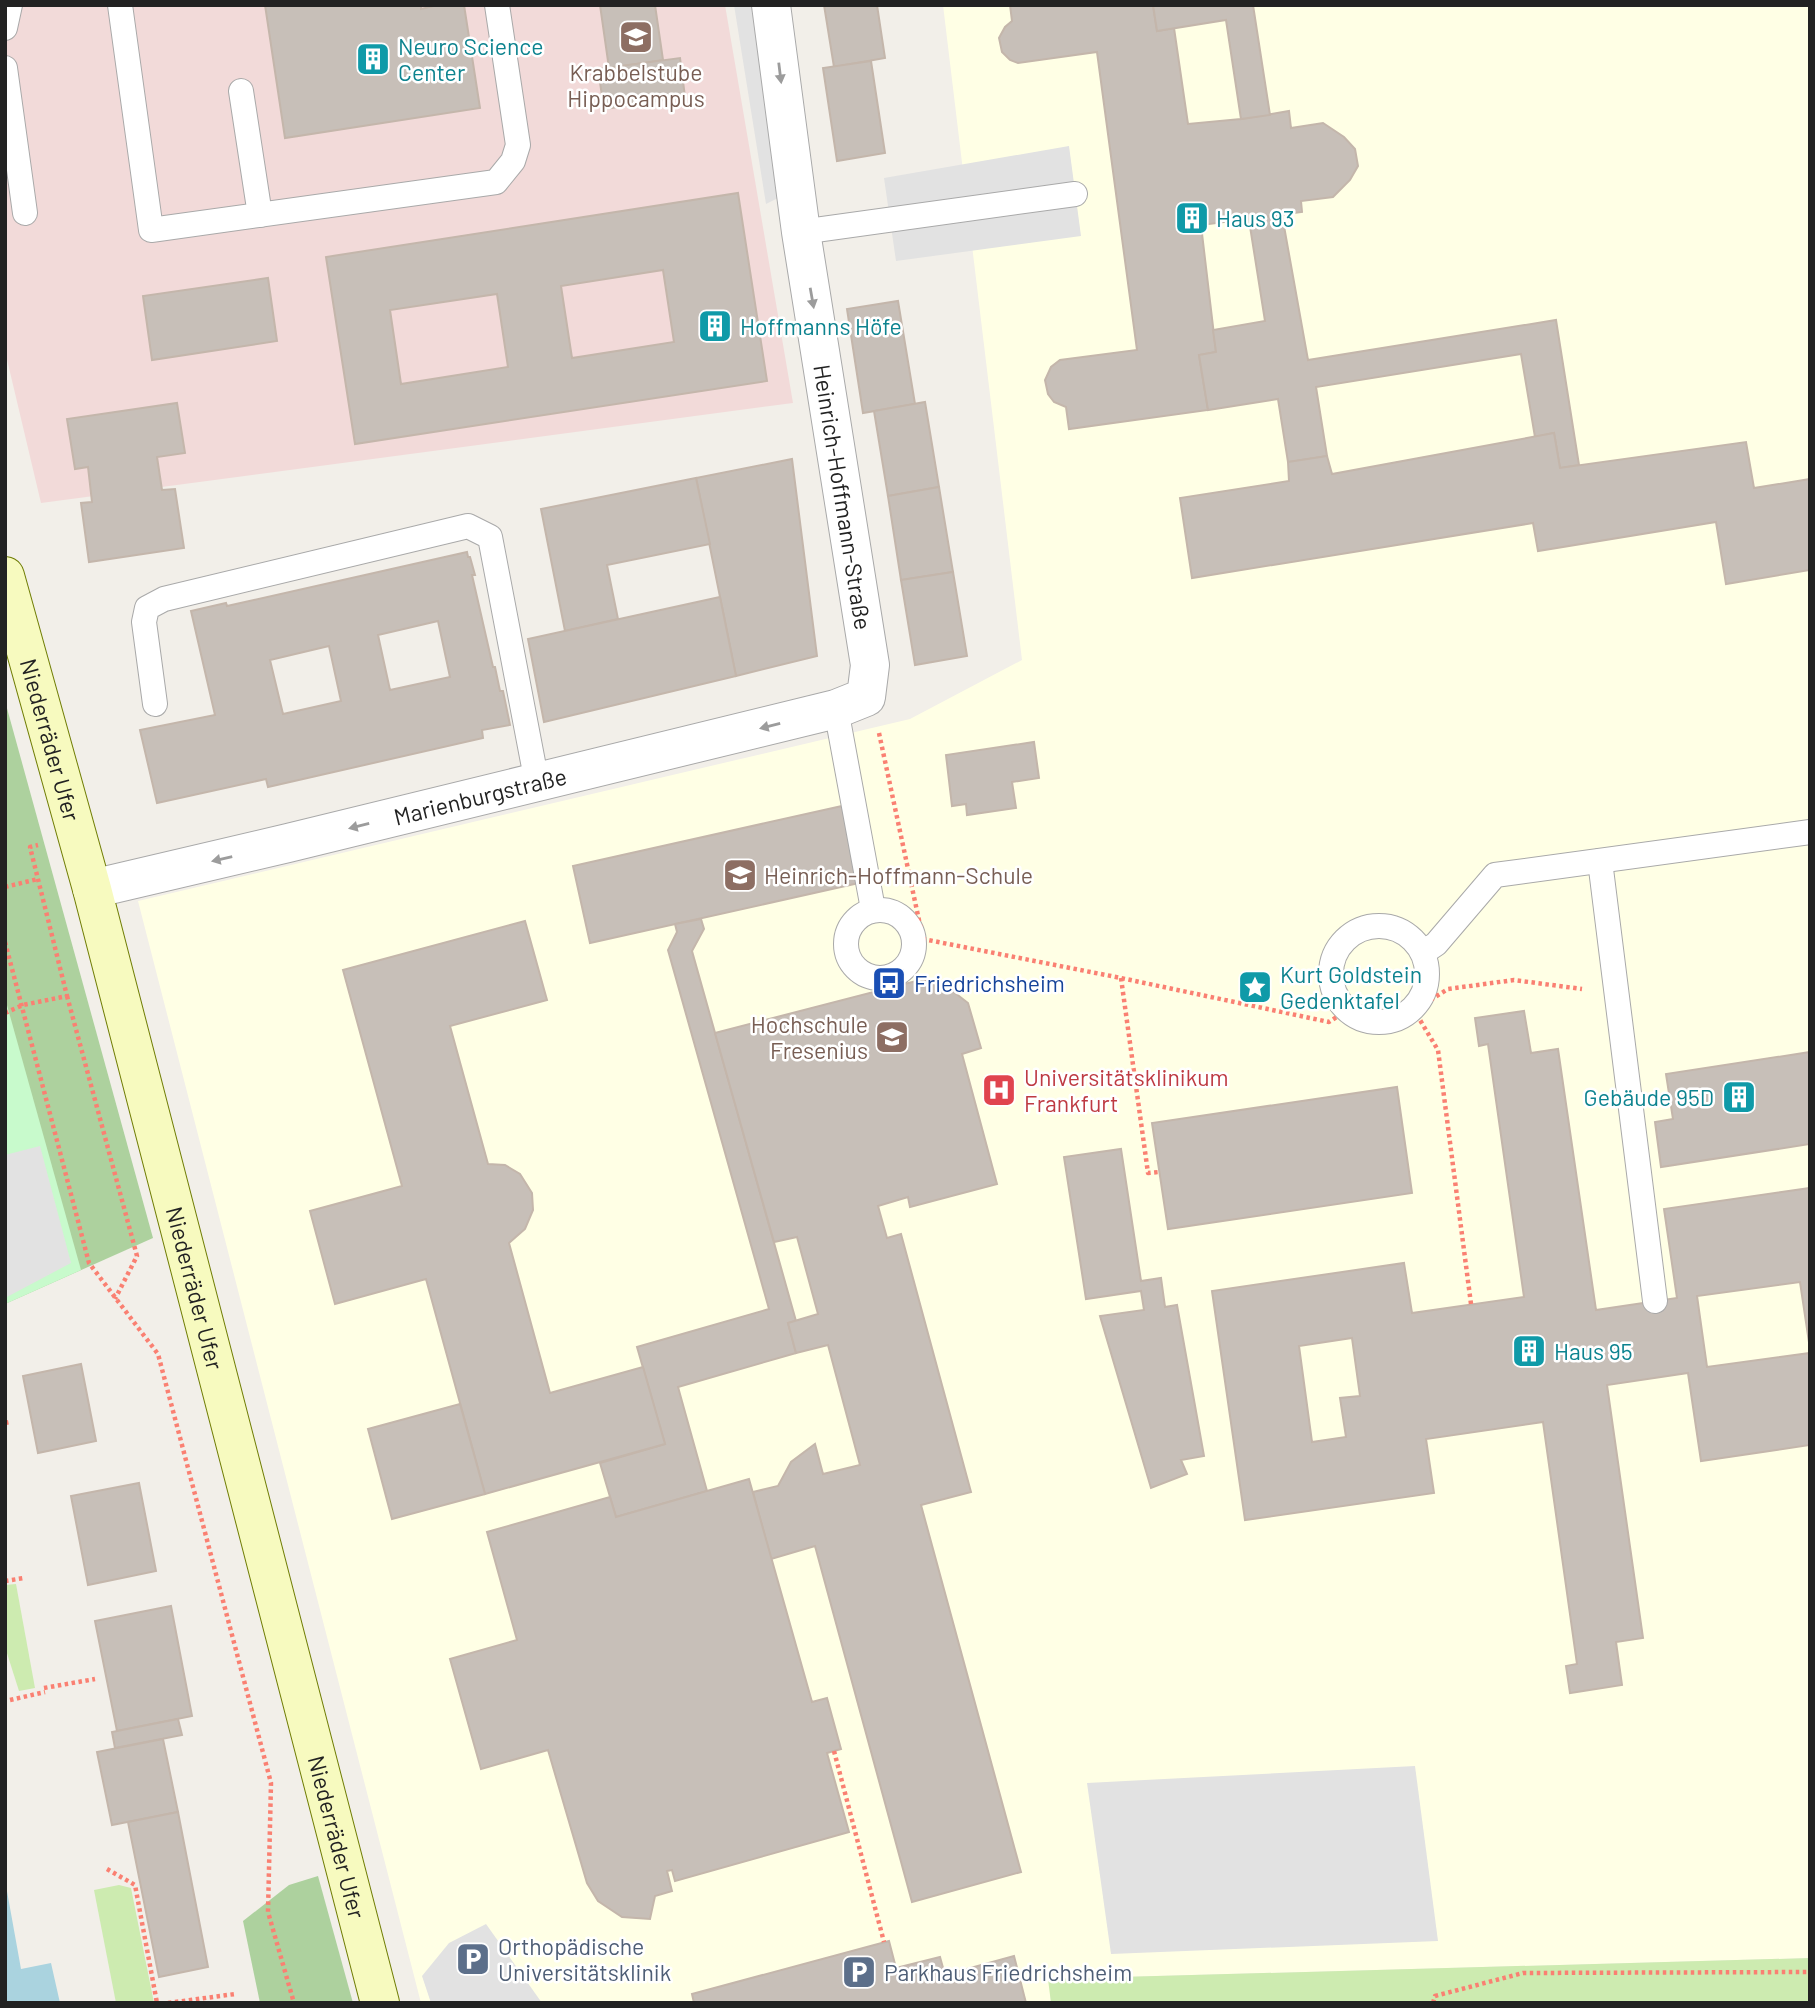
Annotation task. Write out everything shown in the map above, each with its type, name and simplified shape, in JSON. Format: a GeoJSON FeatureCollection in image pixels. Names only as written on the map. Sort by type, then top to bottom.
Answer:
{"type":"FeatureCollection","features":[{"type":"Feature","properties":{"kind":"main road","name":"Niederräder Ufer"},"geometry":{"type":"LineString","coordinates":[[5,576],[92,889],[380,2003]]}},
{"type":"Feature","properties":{"kind":"street","name":"Heinrich-Hoffmann-Straße"},"geometry":{"type":"LineString","coordinates":[[771,5],[801,232],[870,666],[851,703]]}},
{"type":"Feature","properties":{"kind":"street","name":"Marienburgstraße"},"geometry":{"type":"LineString","coordinates":[[92,889],[537,783],[851,703]]}},
{"type":"Feature","properties":{"kind":"lane"},"geometry":{"type":"LineString","coordinates":[[5,28],[10,5]]}},
{"type":"Feature","properties":{"kind":"lane"},"geometry":{"type":"LineString","coordinates":[[120,5],[151,230],[496,182],[513,160],[518,145],[497,5]]}},
{"type":"Feature","properties":{"kind":"lane"},"geometry":{"type":"LineString","coordinates":[[5,68],[25,213]]}},
{"type":"Feature","properties":{"kind":"lane"},"geometry":{"type":"LineString","coordinates":[[241,92],[260,215]]}},
{"type":"Feature","properties":{"kind":"lane"},"geometry":{"type":"LineString","coordinates":[[801,232],[1075,194]]}},
{"type":"Feature","properties":{"kind":"lane"},"geometry":{"type":"LineString","coordinates":[[155,704],[144,622],[147,608],[164,599],[468,526],[490,537],[537,783]]}},
{"type":"Feature","properties":{"kind":"lane"},"geometry":{"type":"LineString","coordinates":[[851,703],[873,909]]}},
{"type":"Feature","properties":{"kind":"lane"},"geometry":{"type":"LineString","coordinates":[[1424,952],[1436,944],[1495,875],[1810,832]]}},
{"type":"Feature","properties":{"kind":"lane"},"geometry":{"type":"LineString","coordinates":[[1600,860],[1655,1301]]}},
{"type":"Feature","properties":{"kind":"lane"},"geometry":{"type":"LineString","coordinates":[[873,909],[894,912],[910,926],[919,943],[906,967],[887,978],[865,975],[849,961],[845,940],[854,920],[873,909]]}},
{"type":"Feature","properties":{"kind":"lane"},"geometry":{"type":"LineString","coordinates":[[1372,925],[1402,930],[1424,952],[1428,983],[1414,1010],[1387,1024],[1356,1019],[1334,996],[1330,966],[1344,938],[1372,925]]}},
{"type":"Feature","properties":{"kind":"path"},"geometry":{"type":"LineString","coordinates":[[851,703],[876,720],[919,943],[1121,978],[1329,1023],[1347,1010]]}},
{"type":"Feature","properties":{"kind":"path"},"geometry":{"type":"LineString","coordinates":[[5,887],[38,879]]}},
{"type":"Feature","properties":{"kind":"path"},"geometry":{"type":"LineString","coordinates":[[5,942],[89,1264],[158,1354],[271,1783],[268,1912],[294,2003]]}},
{"type":"Feature","properties":{"kind":"path"},"geometry":{"type":"LineString","coordinates":[[1121,978],[1148,1172],[1159,1172]]}},
{"type":"Feature","properties":{"kind":"path"},"geometry":{"type":"LineString","coordinates":[[1471,1304],[1438,1049],[1414,1010],[1448,989],[1514,980],[1617,994]]}},
{"type":"Feature","properties":{"kind":"path"},"geometry":{"type":"LineString","coordinates":[[67,996],[137,1256],[115,1299]]}},
{"type":"Feature","properties":{"kind":"path"},"geometry":{"type":"LineString","coordinates":[[5,1013],[23,1005]]}},
{"type":"Feature","properties":{"kind":"path"},"geometry":{"type":"LineString","coordinates":[[5,1581],[24,1578]]}},
{"type":"Feature","properties":{"kind":"path"},"geometry":{"type":"LineString","coordinates":[[10,1700],[95,1679]]}},
{"type":"Feature","properties":{"kind":"path"},"geometry":{"type":"LineString","coordinates":[[834,1751],[884,1942]]}},
{"type":"Feature","properties":{"kind":"path"},"geometry":{"type":"LineString","coordinates":[[107,1869],[135,1885],[157,2003]]}},
{"type":"Feature","properties":{"kind":"path"},"geometry":{"type":"LineString","coordinates":[[1433,2003],[1435,1996],[1523,1973],[1810,1972]]}},
{"type":"Feature","properties":{"kind":"path"},"geometry":{"type":"LineString","coordinates":[[169,2003],[235,1994]]}},
{"type":"Feature","properties":{"kind":"shaded area"},"geometry":{"type":"Polygon","coordinates":[[[5,5],[725,5],[793,403],[41,503],[5,351],[5,5]]]}},
{"type":"Feature","properties":{"kind":"shaded area"},"geometry":{"type":"Polygon","coordinates":[[[734,5],[760,5],[786,194],[766,204],[734,5]]]}},
{"type":"Feature","properties":{"kind":"shaded area","name":"Universitätsklinikum Frankfurt"},"geometry":{"type":"Polygon","coordinates":[[[943,5],[1810,5],[1810,1958],[1049,1979],[1051,2003],[421,2003],[138,901],[910,719],[1022,660],[943,5]]]}},
{"type":"Feature","properties":{"kind":"shaded area"},"geometry":{"type":"Polygon","coordinates":[[[1069,146],[1081,236],[896,261],[884,178],[1069,146]]]}},
{"type":"Feature","properties":{"kind":"shaded area"},"geometry":{"type":"Polygon","coordinates":[[[40,1146],[71,1263],[5,1298],[5,1155],[40,1146]]]}},
{"type":"Feature","properties":{"kind":"shaded area"},"geometry":{"type":"Polygon","coordinates":[[[1415,1766],[1438,1941],[1111,1954],[1087,1783],[1415,1766]]]}},
{"type":"Feature","properties":{"kind":"shaded area","name":"Orthopädische Universitätsklinik"},"geometry":{"type":"Polygon","coordinates":[[[486,1924],[542,2003],[431,2003],[422,1976],[449,1943],[486,1924]]]}},
{"type":"Feature","properties":{"kind":"green space"},"geometry":{"type":"Polygon","coordinates":[[[5,701],[153,1238],[5,1304],[5,701]]]}},
{"type":"Feature","properties":{"kind":"green space"},"geometry":{"type":"Polygon","coordinates":[[[5,998],[81,1270],[5,1304],[5,998]]]}},
{"type":"Feature","properties":{"kind":"green space"},"geometry":{"type":"Polygon","coordinates":[[[16,1584],[35,1688],[19,1691],[5,1647],[5,1585],[16,1584]]]}},
{"type":"Feature","properties":{"kind":"green space"},"geometry":{"type":"Polygon","coordinates":[[[318,1876],[353,2003],[260,2003],[243,1921],[289,1885],[318,1876]]]}},
{"type":"Feature","properties":{"kind":"green space"},"geometry":{"type":"Polygon","coordinates":[[[119,1885],[131,1888],[154,2003],[116,2003],[94,1890],[119,1885]]]}},
{"type":"Feature","properties":{"kind":"green space"},"geometry":{"type":"Polygon","coordinates":[[[1810,1958],[1810,2003],[1051,2003],[1048,1979],[1810,1958]]]}},
{"type":"Feature","properties":{"kind":"water"},"geometry":{"type":"Polygon","coordinates":[[[5,1880],[21,1969],[51,1963],[60,2003],[5,2003],[5,1880]]]}},
{"type":"Feature","properties":{"kind":"building","name":"Neuro Science Center"},"geometry":{"type":"Polygon","coordinates":[[[265,5],[421,5],[421,9],[438,5],[464,5],[480,108],[285,138],[265,5]]]}},
{"type":"Feature","properties":{"kind":"building"},"geometry":{"type":"Polygon","coordinates":[[[600,5],[655,5],[663,60],[609,68],[600,5]]]}},
{"type":"Feature","properties":{"kind":"building"},"geometry":{"type":"Polygon","coordinates":[[[824,5],[877,5],[885,58],[834,67],[824,5]]]}},
{"type":"Feature","properties":{"kind":"building","name":"Haus 93"},"geometry":{"type":"Polygon","coordinates":[[[1010,5],[1153,5],[1157,31],[1174,28],[1188,124],[1289,111],[1291,128],[1323,123],[1344,137],[1355,149],[1358,166],[1350,180],[1333,197],[1301,201],[1302,212],[1201,225],[1216,352],[1199,355],[1208,410],[1069,429],[1066,407],[1054,402],[1048,394],[1045,380],[1051,367],[1060,360],[1137,350],[1097,52],[1018,63],[1010,60],[1002,52],[999,38],[1012,21],[1010,5]]]}},
{"type":"Feature","properties":{"kind":"building"},"geometry":{"type":"Polygon","coordinates":[[[1153,5],[1253,5],[1270,115],[1241,119],[1226,20],[1157,31],[1153,5]]]}},
{"type":"Feature","properties":{"kind":"building"},"geometry":{"type":"Polygon","coordinates":[[[680,58],[685,97],[604,109],[598,69],[680,58]]]}},
{"type":"Feature","properties":{"kind":"building"},"geometry":{"type":"Polygon","coordinates":[[[871,61],[885,153],[837,161],[823,68],[871,61]]]}},
{"type":"Feature","properties":{"kind":"building","name":"Hoffmanns Höfe"},"geometry":{"type":"Polygon","coordinates":[[[738,193],[767,381],[355,444],[326,257],[738,193]],[[663,270],[561,286],[572,358],[674,342],[663,270]],[[497,294],[390,310],[401,384],[508,367],[497,294]]]}},
{"type":"Feature","properties":{"kind":"building"},"geometry":{"type":"Polygon","coordinates":[[[1282,215],[1308,360],[1556,320],[1579,465],[1560,468],[1554,433],[1535,437],[1521,354],[1316,387],[1327,456],[1288,462],[1278,399],[1208,410],[1199,355],[1216,352],[1213,330],[1265,321],[1249,220],[1282,215]]]}},
{"type":"Feature","properties":{"kind":"building"},"geometry":{"type":"Polygon","coordinates":[[[268,278],[277,341],[152,360],[143,296],[268,278]]]}},
{"type":"Feature","properties":{"kind":"building"},"geometry":{"type":"Polygon","coordinates":[[[898,301],[915,404],[863,413],[847,309],[898,301]]]}},
{"type":"Feature","properties":{"kind":"building"},"geometry":{"type":"Polygon","coordinates":[[[925,402],[939,487],[888,496],[874,411],[925,402]]]}},
{"type":"Feature","properties":{"kind":"building"},"geometry":{"type":"Polygon","coordinates":[[[177,403],[185,453],[157,457],[162,490],[175,489],[184,548],[89,562],[81,503],[92,502],[88,467],[75,469],[67,419],[177,403]]]}},
{"type":"Feature","properties":{"kind":"building"},"geometry":{"type":"Polygon","coordinates":[[[1554,433],[1560,468],[1746,442],[1754,488],[1810,479],[1810,570],[1726,584],[1716,522],[1538,551],[1533,523],[1192,578],[1180,498],[1289,481],[1288,462],[1327,456],[1332,474],[1554,433]]]}},
{"type":"Feature","properties":{"kind":"building"},"geometry":{"type":"Polygon","coordinates":[[[792,459],[817,656],[736,676],[696,478],[792,459]]]}},
{"type":"Feature","properties":{"kind":"building"},"geometry":{"type":"Polygon","coordinates":[[[696,478],[710,544],[607,565],[618,619],[565,631],[541,509],[696,478]]]}},
{"type":"Feature","properties":{"kind":"building"},"geometry":{"type":"Polygon","coordinates":[[[939,487],[953,572],[901,580],[888,496],[939,487]]]}},
{"type":"Feature","properties":{"kind":"building"},"geometry":{"type":"Polygon","coordinates":[[[467,552],[475,575],[472,575],[493,667],[500,691],[503,691],[510,725],[482,730],[483,738],[268,787],[266,779],[157,803],[140,730],[215,715],[191,611],[226,603],[227,606],[467,552]],[[438,621],[378,635],[390,690],[450,677],[438,621]],[[329,646],[270,660],[283,714],[341,701],[329,646]]]}},
{"type":"Feature","properties":{"kind":"building"},"geometry":{"type":"Polygon","coordinates":[[[953,572],[967,656],[915,665],[901,580],[953,572]]]}},
{"type":"Feature","properties":{"kind":"building"},"geometry":{"type":"Polygon","coordinates":[[[720,597],[736,676],[544,722],[528,639],[720,597]]]}},
{"type":"Feature","properties":{"kind":"building"},"geometry":{"type":"Polygon","coordinates":[[[1034,742],[1039,778],[1012,782],[1016,808],[967,815],[966,804],[952,806],[946,755],[1034,742]]]}},
{"type":"Feature","properties":{"kind":"building"},"geometry":{"type":"Polygon","coordinates":[[[842,806],[859,883],[590,943],[573,866],[842,806]]]}},
{"type":"Feature","properties":{"kind":"building"},"geometry":{"type":"Polygon","coordinates":[[[701,919],[704,929],[692,951],[796,1321],[788,1323],[796,1353],[678,1387],[707,1491],[616,1517],[600,1463],[665,1444],[637,1347],[769,1309],[668,950],[677,932],[675,924],[701,919]]]}},
{"type":"Feature","properties":{"kind":"building"},"geometry":{"type":"Polygon","coordinates":[[[525,921],[547,1000],[450,1026],[488,1164],[505,1165],[520,1174],[532,1193],[533,1210],[525,1229],[509,1243],[550,1393],[643,1367],[665,1444],[485,1494],[426,1279],[335,1304],[310,1211],[402,1186],[343,970],[525,921]]]}},
{"type":"Feature","properties":{"kind":"building"},"geometry":{"type":"Polygon","coordinates":[[[920,980],[941,982],[968,1003],[981,1048],[962,1054],[997,1184],[910,1207],[908,1197],[878,1206],[887,1238],[901,1234],[971,1492],[921,1505],[1021,1872],[912,1902],[815,1546],[771,1559],[753,1492],[778,1486],[791,1462],[815,1444],[823,1474],[860,1465],[828,1345],[796,1353],[788,1323],[818,1314],[797,1237],[774,1242],[715,1033],[920,980]]]}},
{"type":"Feature","properties":{"kind":"building","name":"Haus 95"},"geometry":{"type":"Polygon","coordinates":[[[1524,1011],[1531,1053],[1558,1049],[1596,1310],[1677,1298],[1664,1209],[1810,1188],[1810,1349],[1800,1282],[1697,1296],[1707,1367],[1810,1353],[1810,1445],[1701,1461],[1688,1373],[1607,1385],[1643,1638],[1616,1642],[1622,1685],[1570,1693],[1566,1666],[1577,1664],[1543,1422],[1426,1439],[1434,1493],[1245,1520],[1212,1291],[1404,1263],[1412,1313],[1524,1297],[1488,1044],[1479,1046],[1475,1018],[1524,1011]],[[1352,1338],[1299,1346],[1312,1442],[1346,1437],[1340,1398],[1360,1396],[1352,1338]]]}},
{"type":"Feature","properties":{"kind":"building","name":"Gebäude 95D"},"geometry":{"type":"Polygon","coordinates":[[[1810,1052],[1810,1144],[1661,1167],[1655,1122],[1673,1119],[1666,1074],[1810,1052]]]}},
{"type":"Feature","properties":{"kind":"building"},"geometry":{"type":"Polygon","coordinates":[[[1397,1087],[1412,1193],[1168,1229],[1152,1123],[1397,1087]]]}},
{"type":"Feature","properties":{"kind":"building"},"geometry":{"type":"Polygon","coordinates":[[[1121,1149],[1141,1281],[1161,1278],[1165,1307],[1177,1305],[1204,1456],[1181,1460],[1187,1474],[1151,1488],[1100,1316],[1144,1310],[1141,1291],[1086,1299],[1064,1157],[1121,1149]]]}},
{"type":"Feature","properties":{"kind":"building"},"geometry":{"type":"Polygon","coordinates":[[[81,1364],[96,1441],[38,1453],[23,1376],[81,1364]]]}},
{"type":"Feature","properties":{"kind":"building"},"geometry":{"type":"Polygon","coordinates":[[[460,1404],[485,1494],[392,1519],[368,1429],[460,1404]]]}},
{"type":"Feature","properties":{"kind":"building"},"geometry":{"type":"Polygon","coordinates":[[[749,1479],[812,1702],[827,1698],[841,1749],[827,1753],[849,1832],[675,1881],[672,1870],[667,1871],[672,1891],[655,1896],[650,1919],[622,1917],[598,1901],[587,1883],[548,1750],[481,1769],[450,1659],[517,1640],[487,1532],[610,1497],[616,1517],[749,1479]]]}},
{"type":"Feature","properties":{"kind":"building"},"geometry":{"type":"Polygon","coordinates":[[[139,1483],[156,1571],[88,1585],[71,1496],[139,1483]]]}},
{"type":"Feature","properties":{"kind":"building"},"geometry":{"type":"Polygon","coordinates":[[[171,1606],[192,1716],[117,1731],[95,1621],[171,1606]]]}},
{"type":"Feature","properties":{"kind":"building"},"geometry":{"type":"Polygon","coordinates":[[[178,1719],[182,1735],[115,1748],[112,1732],[178,1719]]]}},
{"type":"Feature","properties":{"kind":"building"},"geometry":{"type":"Polygon","coordinates":[[[163,1739],[178,1812],[112,1825],[97,1752],[163,1739]]]}},
{"type":"Feature","properties":{"kind":"building"},"geometry":{"type":"Polygon","coordinates":[[[178,1812],[208,1967],[159,1977],[128,1822],[178,1812]]]}},
{"type":"Feature","properties":{"kind":"building","name":"Parkhaus Friedrichsheim"},"geometry":{"type":"Polygon","coordinates":[[[889,1941],[896,1968],[940,1957],[945,1975],[1014,1956],[1026,2003],[694,2003],[692,1994],[889,1941]]]}},
{"type":"Feature","properties":{"kind":"place","name":"Krabbelstube Hippocampus"},"geometry":{"type":"Point","coordinates":[636,37]}},
{"type":"Feature","properties":{"kind":"place","name":"Neuro Science Center"},"geometry":{"type":"Point","coordinates":[373,59]}},
{"type":"Feature","properties":{"kind":"place","name":"Haus 93"},"geometry":{"type":"Point","coordinates":[1192,218]}},
{"type":"Feature","properties":{"kind":"place","name":"Hoffmanns Höfe"},"geometry":{"type":"Point","coordinates":[715,326]}},
{"type":"Feature","properties":{"kind":"place","name":"Heinrich-Hoffmann-Schule"},"geometry":{"type":"Point","coordinates":[740,875]}},
{"type":"Feature","properties":{"kind":"place","name":"Friedrichsheim"},"geometry":{"type":"Point","coordinates":[889,983]}},
{"type":"Feature","properties":{"kind":"place","name":"Kurt Goldstein Gedenktafel"},"geometry":{"type":"Point","coordinates":[1255,987]}},
{"type":"Feature","properties":{"kind":"place","name":"Hochschule Fresenius"},"geometry":{"type":"Point","coordinates":[892,1037]}},
{"type":"Feature","properties":{"kind":"place","name":"Universitätsklinikum Frankfurt"},"geometry":{"type":"Point","coordinates":[999,1090]}},
{"type":"Feature","properties":{"kind":"place","name":"Gebäude 95D"},"geometry":{"type":"Point","coordinates":[1739,1097]}},
{"type":"Feature","properties":{"kind":"place","name":"Haus 95"},"geometry":{"type":"Point","coordinates":[1529,1351]}},
{"type":"Feature","properties":{"kind":"place","name":"Orthopädische Universitätsklinik"},"geometry":{"type":"Point","coordinates":[473,1959]}},
{"type":"Feature","properties":{"kind":"place","name":"Parkhaus Friedrichsheim"},"geometry":{"type":"Point","coordinates":[859,1972]}}]}
